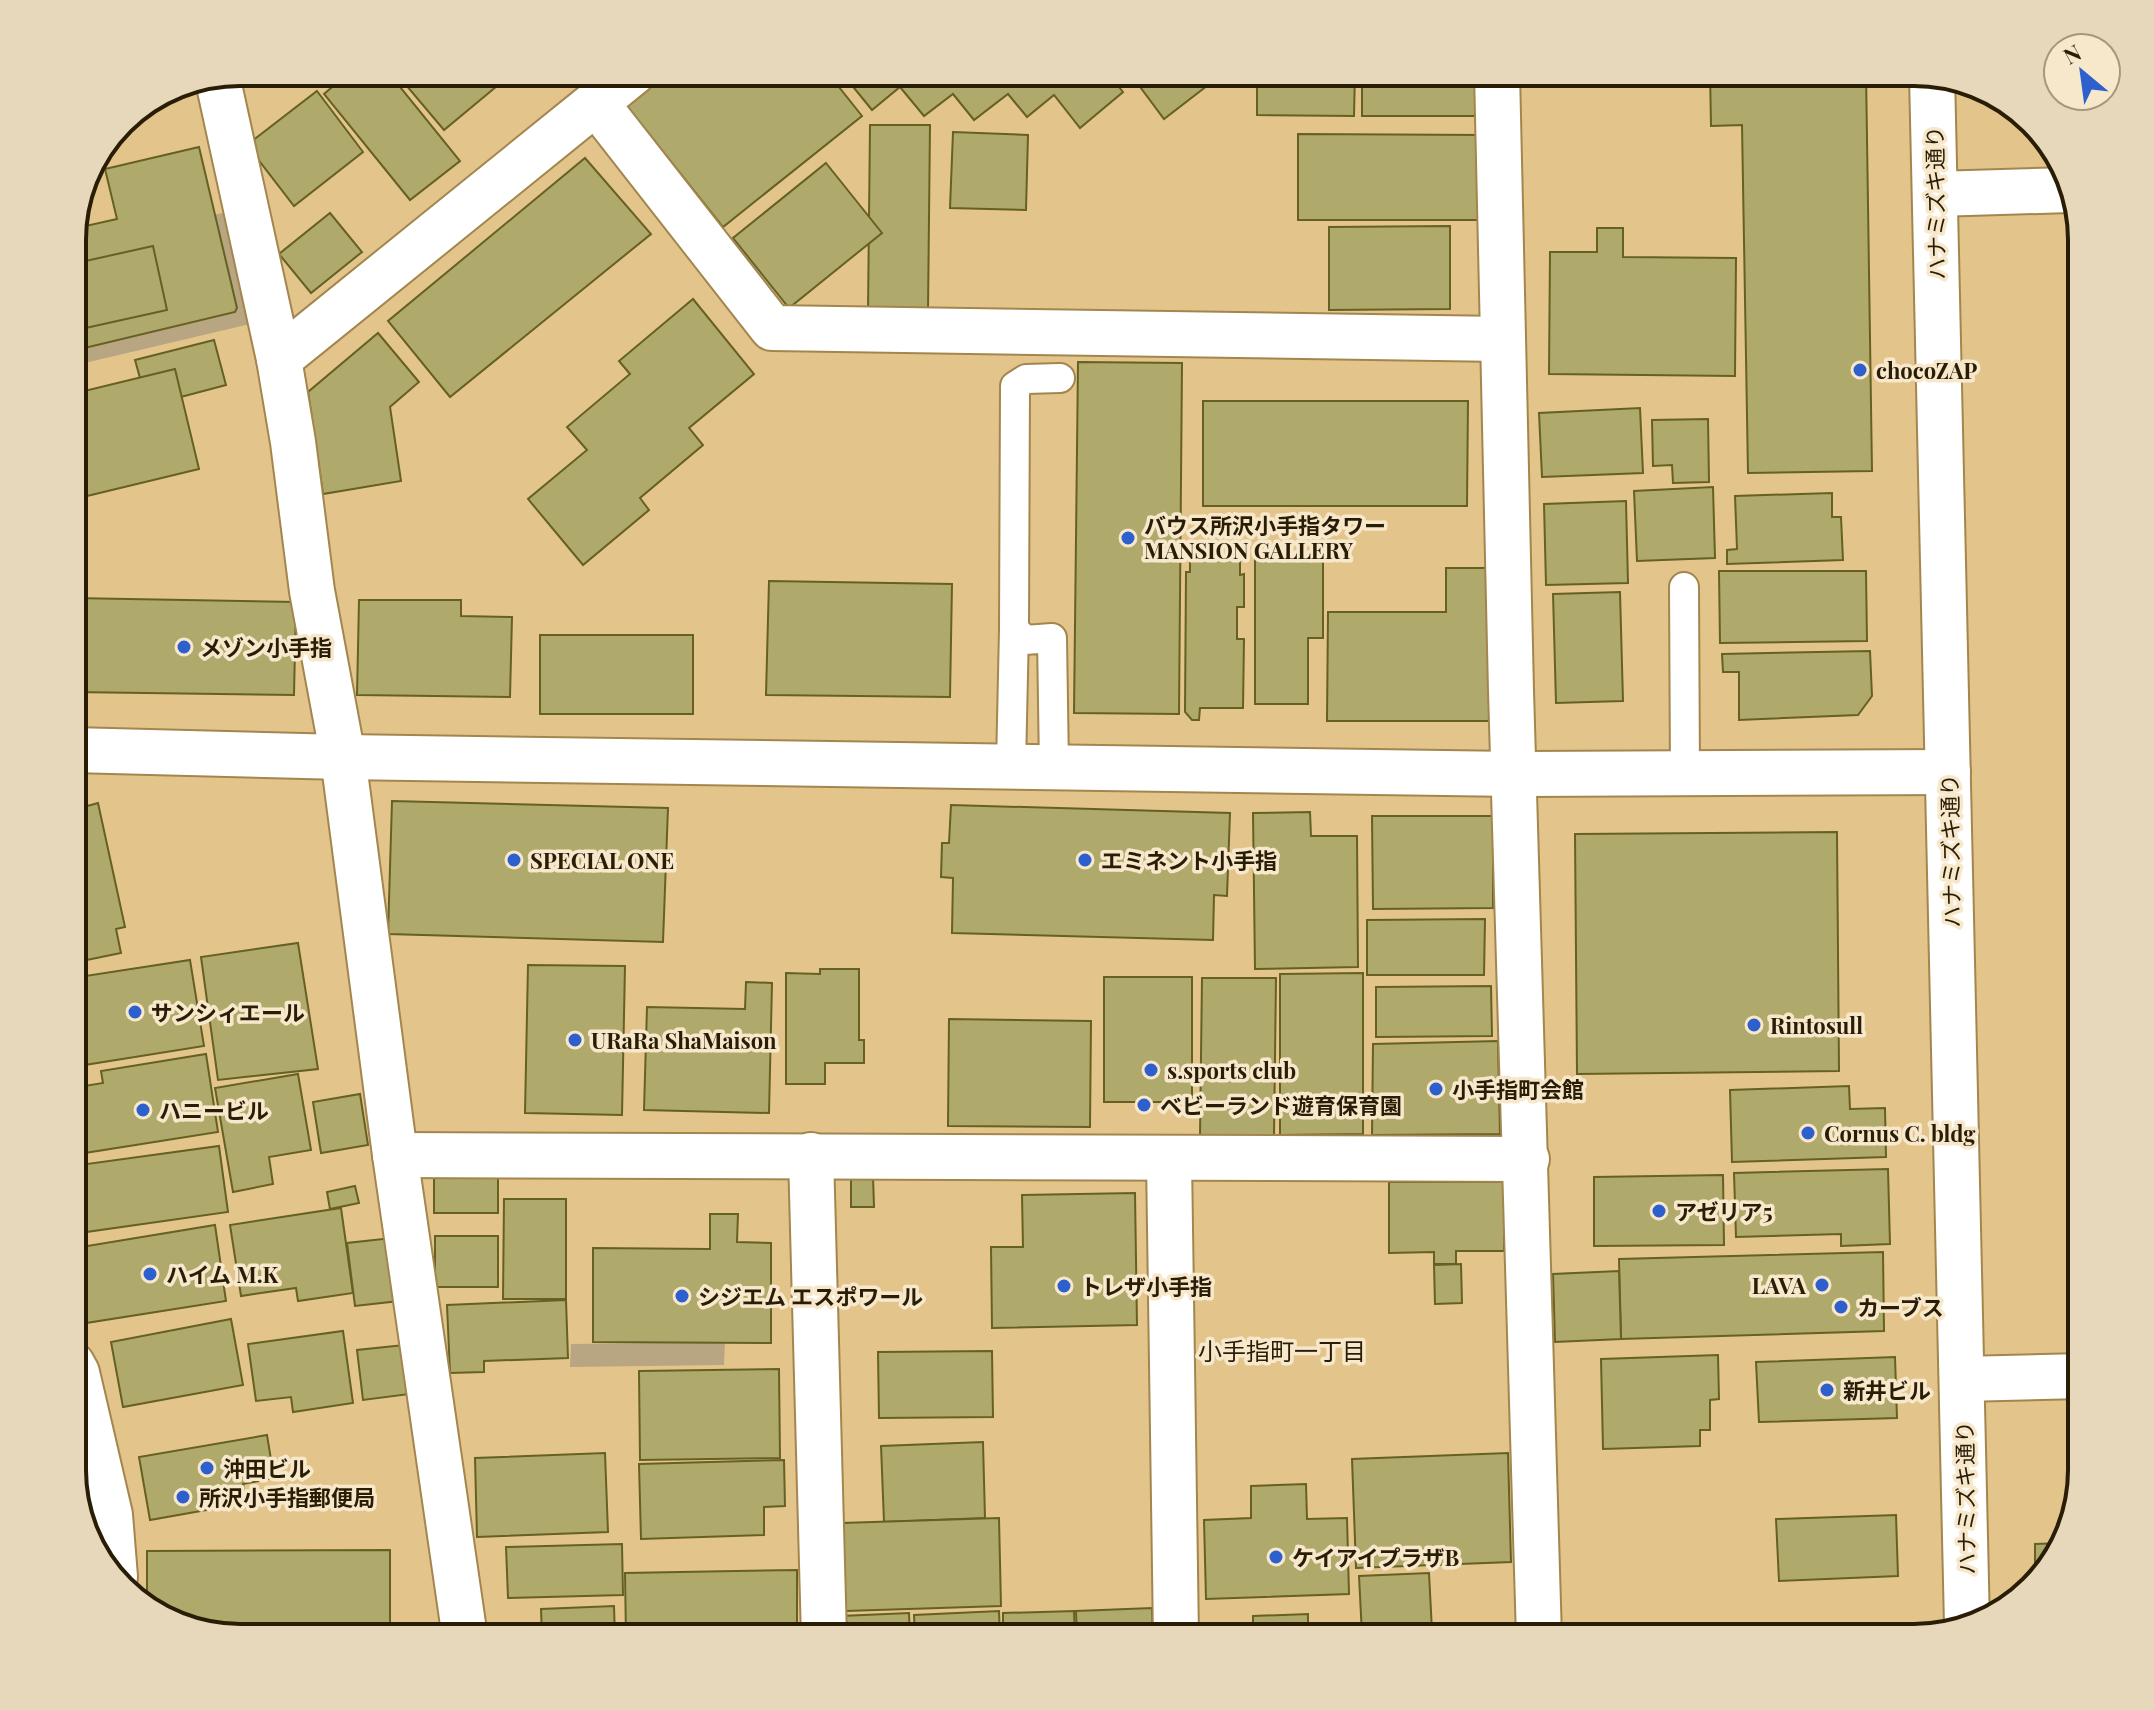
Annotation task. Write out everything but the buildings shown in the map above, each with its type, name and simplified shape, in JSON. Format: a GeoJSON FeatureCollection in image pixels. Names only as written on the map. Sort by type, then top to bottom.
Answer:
{"type":"FeatureCollection","features":[{"type":"Feature","properties":{"kind":"street"},"geometry":{"type":"LineString","coordinates":[[279,359],[617,86]]}},
{"type":"Feature","properties":{"kind":"street"},"geometry":{"type":"LineString","coordinates":[[1497,86],[1539,1624]]}},
{"type":"Feature","properties":{"kind":"street","name":"ハナミズキ通り"},"geometry":{"type":"LineString","coordinates":[[1932,87],[1967,1615]]}},
{"type":"Feature","properties":{"kind":"street"},"geometry":{"type":"LineString","coordinates":[[220,88],[279,359],[312,591],[343,757],[395,1155],[463,1624]]}},
{"type":"Feature","properties":{"kind":"street"},"geometry":{"type":"LineString","coordinates":[[596,103],[772,328],[1503,339]]}},
{"type":"Feature","properties":{"kind":"street"},"geometry":{"type":"LineString","coordinates":[[1935,194],[2060,190]]}},
{"type":"Feature","properties":{"kind":"street"},"geometry":{"type":"LineString","coordinates":[[86,750],[1514,774],[1948,772]]}},
{"type":"Feature","properties":{"kind":"street"},"geometry":{"type":"LineString","coordinates":[[395,1155],[1527,1159]]}},
{"type":"Feature","properties":{"kind":"street"},"geometry":{"type":"LineString","coordinates":[[811,1155],[824,1624]]}},
{"type":"Feature","properties":{"kind":"street"},"geometry":{"type":"LineString","coordinates":[[1169,1159],[1176,1624]]}},
{"type":"Feature","properties":{"kind":"street"},"geometry":{"type":"LineString","coordinates":[[1962,1379],[2068,1376]]}},
{"type":"Feature","properties":{"kind":"street"},"geometry":{"type":"LineString","coordinates":[[86,1408],[110,1515],[113,1557]]}},
{"type":"Feature","properties":{"kind":"lane"},"geometry":{"type":"LineString","coordinates":[[1011,766],[1015,386],[1026,379],[1060,378]]}},
{"type":"Feature","properties":{"kind":"lane"},"geometry":{"type":"LineString","coordinates":[[1684,587],[1685,773]]}},
{"type":"Feature","properties":{"kind":"lane"},"geometry":{"type":"LineString","coordinates":[[1014,629],[1025,640],[1052,638],[1054,767]]}},
{"type":"Feature","properties":{"kind":"shaded area"},"geometry":{"type":"Polygon","coordinates":[[[223,213],[250,324],[86,363],[86,337],[212,215],[223,213]]]}},
{"type":"Feature","properties":{"kind":"shaded area"},"geometry":{"type":"Polygon","coordinates":[[[725,1342],[724,1365],[570,1367],[571,1344],[725,1342]]]}},
{"type":"Feature","properties":{"kind":"place","name":"chocoZAP"},"geometry":{"type":"Point","coordinates":[1860,370]}},
{"type":"Feature","properties":{"kind":"place","name":"バウス所沢小手指タワー MANSION GALLERY"},"geometry":{"type":"Point","coordinates":[1128,538]}},
{"type":"Feature","properties":{"kind":"place","name":"メゾン小手指"},"geometry":{"type":"Point","coordinates":[184,647]}},
{"type":"Feature","properties":{"kind":"place","name":"SPECIAL ONE"},"geometry":{"type":"Point","coordinates":[514,860]}},
{"type":"Feature","properties":{"kind":"place","name":"エミネント小手指"},"geometry":{"type":"Point","coordinates":[1085,860]}},
{"type":"Feature","properties":{"kind":"place","name":"サンシィエール"},"geometry":{"type":"Point","coordinates":[135,1012]}},
{"type":"Feature","properties":{"kind":"place","name":"Rintosull"},"geometry":{"type":"Point","coordinates":[1754,1025]}},
{"type":"Feature","properties":{"kind":"place","name":"URaRa ShaMaison"},"geometry":{"type":"Point","coordinates":[575,1040]}},
{"type":"Feature","properties":{"kind":"place","name":"s.sports club"},"geometry":{"type":"Point","coordinates":[1151,1070]}},
{"type":"Feature","properties":{"kind":"place","name":"小手指町会館"},"geometry":{"type":"Point","coordinates":[1436,1089]}},
{"type":"Feature","properties":{"kind":"place","name":"ベビーランド遊育保育園"},"geometry":{"type":"Point","coordinates":[1144,1105]}},
{"type":"Feature","properties":{"kind":"place","name":"ハニービル"},"geometry":{"type":"Point","coordinates":[143,1110]}},
{"type":"Feature","properties":{"kind":"place","name":"Cornus C. bldg"},"geometry":{"type":"Point","coordinates":[1808,1133]}},
{"type":"Feature","properties":{"kind":"place","name":"アゼリア5"},"geometry":{"type":"Point","coordinates":[1659,1211]}},
{"type":"Feature","properties":{"kind":"place","name":"ハイム M.K"},"geometry":{"type":"Point","coordinates":[150,1274]}},
{"type":"Feature","properties":{"kind":"place","name":"LAVA"},"geometry":{"type":"Point","coordinates":[1822,1285]}},
{"type":"Feature","properties":{"kind":"place","name":"トレザ小手指"},"geometry":{"type":"Point","coordinates":[1064,1286]}},
{"type":"Feature","properties":{"kind":"place","name":"シジエム エスポワール"},"geometry":{"type":"Point","coordinates":[682,1296]}},
{"type":"Feature","properties":{"kind":"place","name":"カーブス"},"geometry":{"type":"Point","coordinates":[1841,1307]}},
{"type":"Feature","properties":{"kind":"place","name":"新井ビル"},"geometry":{"type":"Point","coordinates":[1827,1390]}},
{"type":"Feature","properties":{"kind":"place","name":"沖田ビル"},"geometry":{"type":"Point","coordinates":[207,1468]}},
{"type":"Feature","properties":{"kind":"place","name":"所沢小手指郵便局"},"geometry":{"type":"Point","coordinates":[183,1497]}},
{"type":"Feature","properties":{"kind":"place","name":"ケイアイプラザB"},"geometry":{"type":"Point","coordinates":[1276,1557]}},
{"type":"Feature","properties":{"kind":"district","name":"小手指町一丁目"},"geometry":{"type":"Point","coordinates":[1282,1350]}}]}
